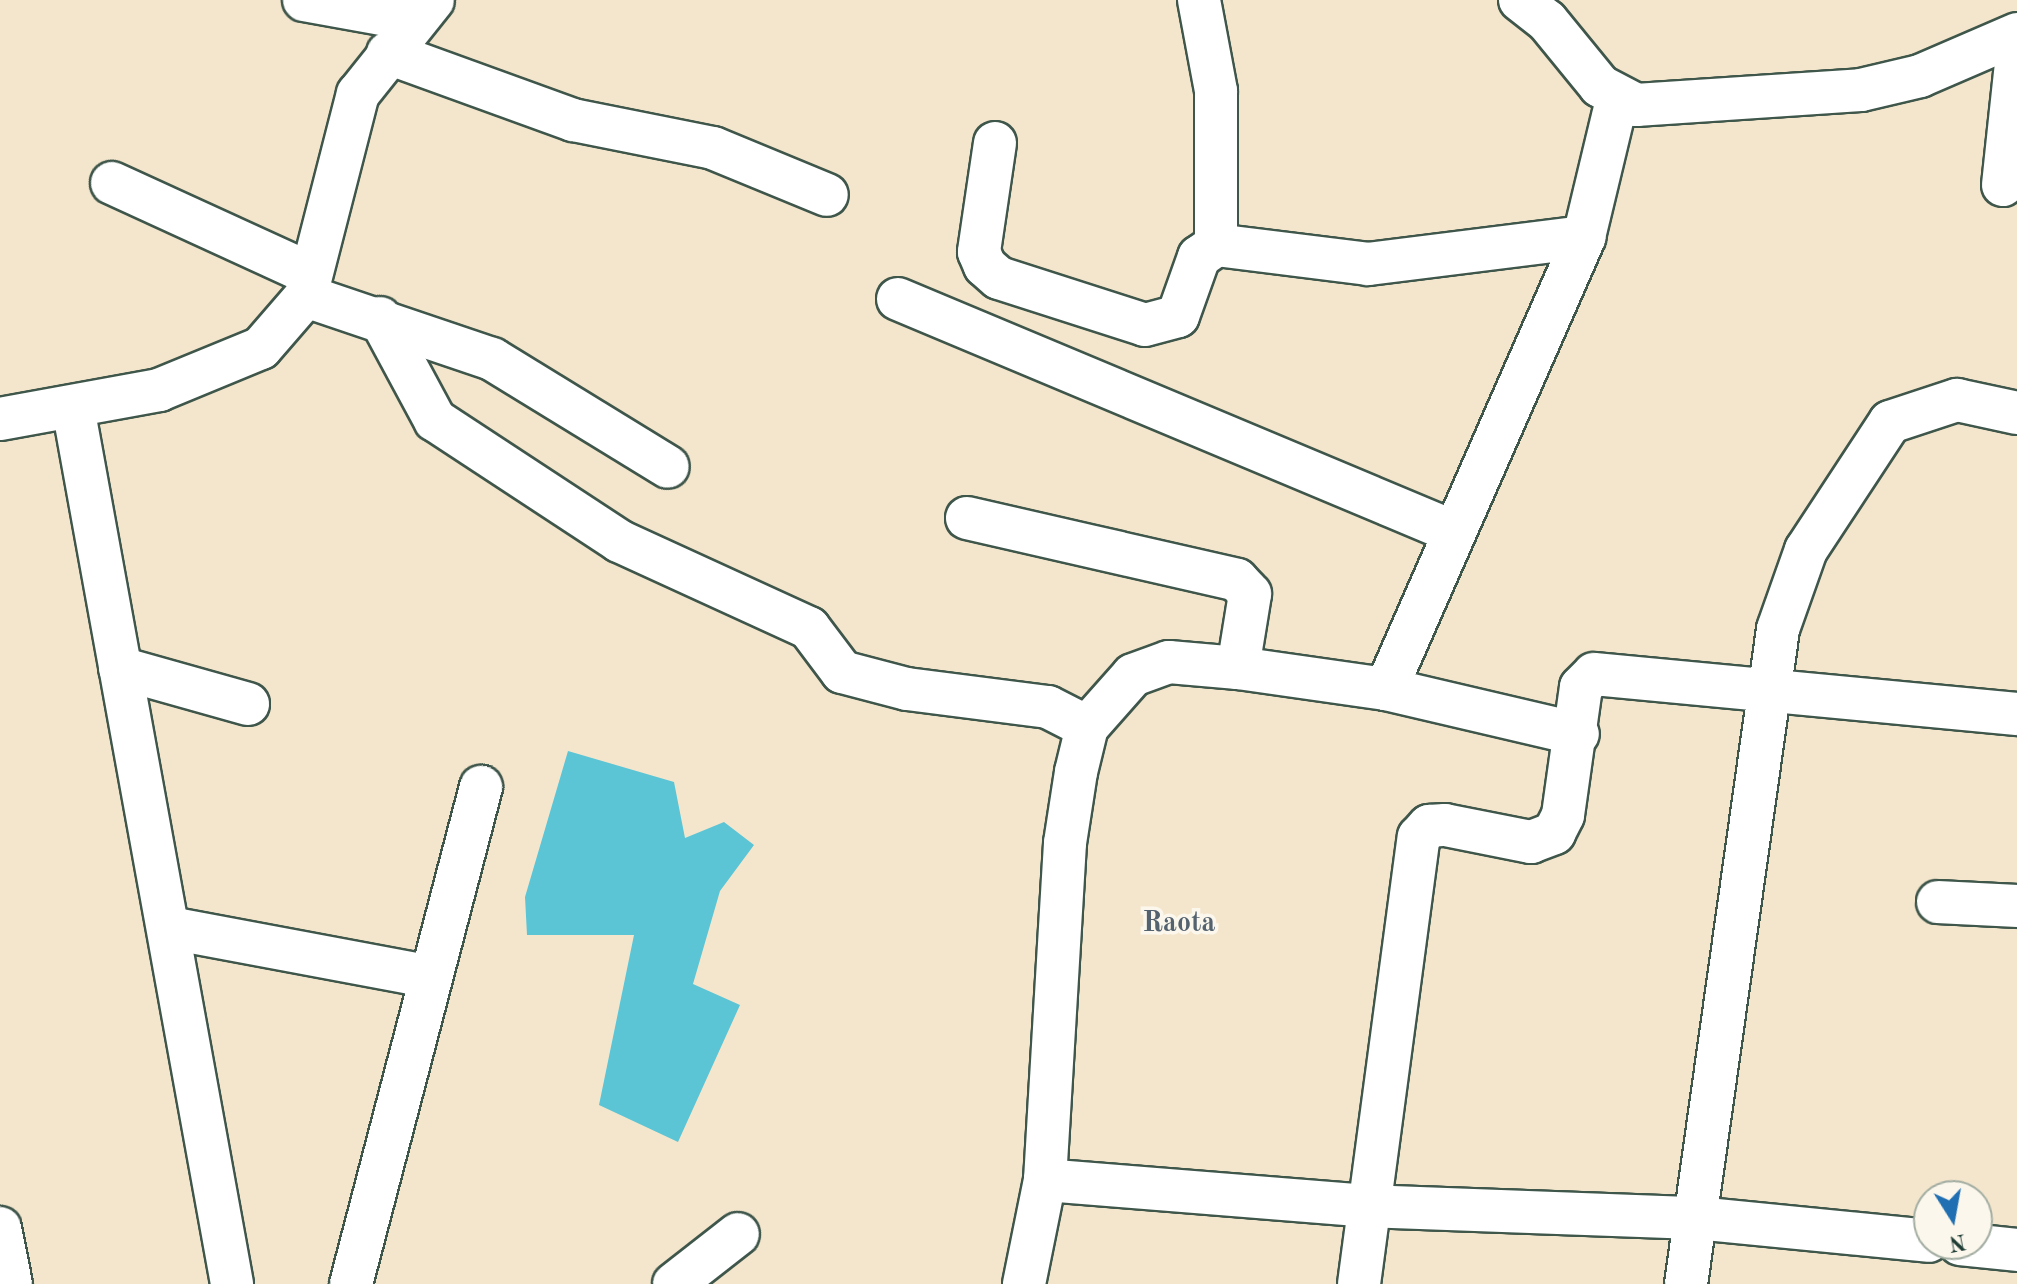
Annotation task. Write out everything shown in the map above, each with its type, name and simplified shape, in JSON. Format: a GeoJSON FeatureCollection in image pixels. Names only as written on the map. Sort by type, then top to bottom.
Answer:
{"type":"FeatureCollection","features":[{"type":"Feature","properties":{"kind":"street"},"geometry":{"type":"LineString","coordinates":[[304,0],[424,10]]}},
{"type":"Feature","properties":{"kind":"street"},"geometry":{"type":"LineString","coordinates":[[1199,0],[1216,91],[1216,245]]}},
{"type":"Feature","properties":{"kind":"street"},"geometry":{"type":"LineString","coordinates":[[1539,7],[1617,100],[1666,106],[1861,90],[1920,76],[2017,34]]}},
{"type":"Feature","properties":{"kind":"street"},"geometry":{"type":"LineString","coordinates":[[0,419],[73,407],[234,365],[261,348],[308,284],[349,116],[388,53],[424,10]]}},
{"type":"Feature","properties":{"kind":"street"},"geometry":{"type":"LineString","coordinates":[[388,53],[573,120],[725,152],[827,195]]}},
{"type":"Feature","properties":{"kind":"street"},"geometry":{"type":"LineString","coordinates":[[2003,185],[2017,54]]}},
{"type":"Feature","properties":{"kind":"street"},"geometry":{"type":"LineString","coordinates":[[1386,689],[1584,237],[1617,100]]}},
{"type":"Feature","properties":{"kind":"street"},"geometry":{"type":"LineString","coordinates":[[995,143],[979,252],[999,278],[1160,325],[1178,316],[1199,257],[1216,245],[1368,264],[1584,237]]}},
{"type":"Feature","properties":{"kind":"street"},"geometry":{"type":"LineString","coordinates":[[112,183],[380,318],[492,359],[668,467]]}},
{"type":"Feature","properties":{"kind":"street"},"geometry":{"type":"LineString","coordinates":[[898,299],[1454,532]]}},
{"type":"Feature","properties":{"kind":"street"},"geometry":{"type":"LineString","coordinates":[[380,318],[435,420],[619,541],[809,628],[842,672],[907,689],[1048,707],[1087,727]]}},
{"type":"Feature","properties":{"kind":"street"},"geometry":{"type":"LineString","coordinates":[[1686,1284],[1778,629],[1806,550],[1890,422],[1957,400],[2017,413]]}},
{"type":"Feature","properties":{"kind":"street"},"geometry":{"type":"LineString","coordinates":[[73,407],[170,928],[232,1284]]}},
{"type":"Feature","properties":{"kind":"street"},"geometry":{"type":"LineString","coordinates":[[967,518],[1237,580],[1250,594],[1238,668]]}},
{"type":"Feature","properties":{"kind":"street"},"geometry":{"type":"LineString","coordinates":[[1024,1284],[1045,1180],[1065,843],[1087,727],[1148,667],[1238,668],[1386,689],[1578,734]]}},
{"type":"Feature","properties":{"kind":"street"},"geometry":{"type":"LineString","coordinates":[[120,668],[248,704]]}},
{"type":"Feature","properties":{"kind":"street"},"geometry":{"type":"LineString","coordinates":[[1359,1284],[1365,1206],[1419,837],[1429,826],[1445,825],[1531,842],[1554,833],[1578,734],[1581,687],[1594,674],[1772,687],[2017,714]]}},
{"type":"Feature","properties":{"kind":"street"},"geometry":{"type":"LineString","coordinates":[[351,1284],[427,976],[481,787]]}},
{"type":"Feature","properties":{"kind":"street"},"geometry":{"type":"LineString","coordinates":[[1938,902],[2017,906]]}},
{"type":"Feature","properties":{"kind":"street"},"geometry":{"type":"LineString","coordinates":[[170,928],[427,976]]}},
{"type":"Feature","properties":{"kind":"street"},"geometry":{"type":"LineString","coordinates":[[1045,1180],[1365,1206],[1696,1218],[1913,1239]]}},
{"type":"Feature","properties":{"kind":"street"},"geometry":{"type":"LineString","coordinates":[[0,1228],[11,1284]]}},
{"type":"Feature","properties":{"kind":"street"},"geometry":{"type":"LineString","coordinates":[[674,1284],[738,1234]]}},
{"type":"Feature","properties":{"kind":"street"},"geometry":{"type":"LineString","coordinates":[[1993,1247],[2017,1250]]}},
{"type":"Feature","properties":{"kind":"water"},"geometry":{"type":"Polygon","coordinates":[[[568,751],[674,782],[685,838],[724,822],[754,845],[720,891],[693,984],[740,1005],[678,1142],[599,1105],[634,935],[527,935],[525,897],[568,751]]]}},
{"type":"Feature","properties":{"kind":"district","name":"Raota"},"geometry":{"type":"Point","coordinates":[1179,924]}}]}
